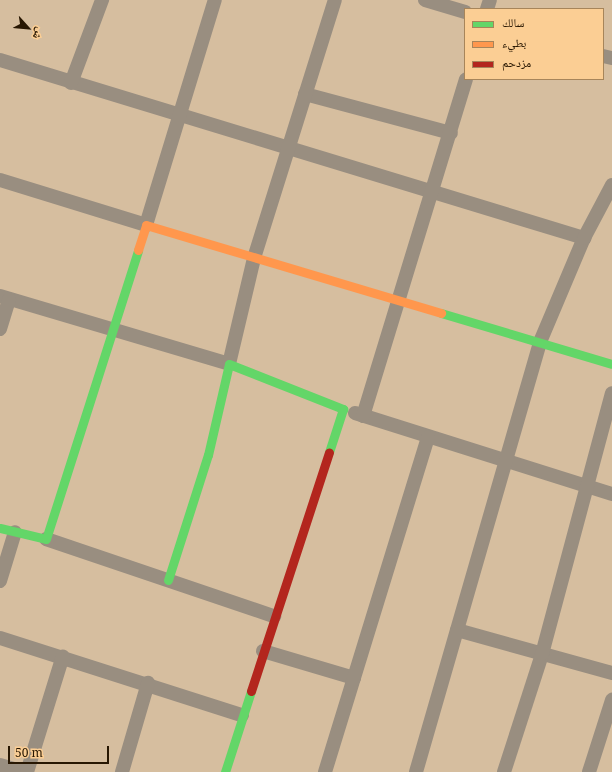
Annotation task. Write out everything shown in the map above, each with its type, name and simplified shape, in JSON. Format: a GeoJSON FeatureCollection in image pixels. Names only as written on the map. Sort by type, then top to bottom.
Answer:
{"type":"FeatureCollection","features":[{"type":"Feature","properties":{"kind":"street"},"geometry":{"type":"LineString","coordinates":[[71,83],[102,0]]}},
{"type":"Feature","properties":{"kind":"street"},"geometry":{"type":"LineString","coordinates":[[46,539],[114,329],[215,0]]}},
{"type":"Feature","properties":{"kind":"street"},"geometry":{"type":"LineString","coordinates":[[168,580],[208,455],[254,258],[335,0]]}},
{"type":"Feature","properties":{"kind":"street"},"geometry":{"type":"LineString","coordinates":[[425,0],[464,12]]}},
{"type":"Feature","properties":{"kind":"street"},"geometry":{"type":"LineString","coordinates":[[0,60],[179,117],[288,148],[584,238]]}},
{"type":"Feature","properties":{"kind":"street"},"geometry":{"type":"LineString","coordinates":[[363,416],[451,133],[466,80]]}},
{"type":"Feature","properties":{"kind":"street"},"geometry":{"type":"LineString","coordinates":[[305,94],[451,133]]}},
{"type":"Feature","properties":{"kind":"street"},"geometry":{"type":"LineString","coordinates":[[0,180],[146,226],[612,364]]}},
{"type":"Feature","properties":{"kind":"street"},"geometry":{"type":"LineString","coordinates":[[416,772],[540,342],[584,238],[612,185]]}},
{"type":"Feature","properties":{"kind":"street"},"geometry":{"type":"LineString","coordinates":[[0,329],[4,298],[114,329],[229,364],[363,416],[505,462],[612,494]]}},
{"type":"Feature","properties":{"kind":"street"},"geometry":{"type":"LineString","coordinates":[[504,772],[542,654],[612,393]]}},
{"type":"Feature","properties":{"kind":"street"},"geometry":{"type":"LineString","coordinates":[[225,772],[274,616],[343,409]]}},
{"type":"Feature","properties":{"kind":"street"},"geometry":{"type":"LineString","coordinates":[[325,772],[428,437]]}},
{"type":"Feature","properties":{"kind":"street"},"geometry":{"type":"LineString","coordinates":[[0,528],[46,539],[274,616]]}},
{"type":"Feature","properties":{"kind":"street"},"geometry":{"type":"LineString","coordinates":[[0,581],[15,532]]}},
{"type":"Feature","properties":{"kind":"street"},"geometry":{"type":"LineString","coordinates":[[457,630],[612,672]]}},
{"type":"Feature","properties":{"kind":"street"},"geometry":{"type":"LineString","coordinates":[[0,638],[148,683],[242,715]]}},
{"type":"Feature","properties":{"kind":"street"},"geometry":{"type":"LineString","coordinates":[[263,651],[354,678]]}},
{"type":"Feature","properties":{"kind":"street"},"geometry":{"type":"LineString","coordinates":[[0,765],[26,772],[63,656]]}},
{"type":"Feature","properties":{"kind":"street"},"geometry":{"type":"LineString","coordinates":[[122,772],[148,683]]}},
{"type":"Feature","properties":{"kind":"street"},"geometry":{"type":"LineString","coordinates":[[589,772],[612,700]]}},
{"type":"Feature","properties":{"kind":"traffic: fast"},"geometry":{"type":"LineString","coordinates":[[0,528],[46,539],[138,250]]}},
{"type":"Feature","properties":{"kind":"traffic: fast"},"geometry":{"type":"LineString","coordinates":[[441,313],[612,364]]}},
{"type":"Feature","properties":{"kind":"traffic: fast"},"geometry":{"type":"LineString","coordinates":[[168,580],[208,455],[229,364],[343,409],[329,452]]}},
{"type":"Feature","properties":{"kind":"traffic: fast"},"geometry":{"type":"LineString","coordinates":[[225,772],[251,691]]}},
{"type":"Feature","properties":{"kind":"traffic: slow"},"geometry":{"type":"LineString","coordinates":[[138,250],[146,225],[441,313]]}},
{"type":"Feature","properties":{"kind":"traffic: jam"},"geometry":{"type":"LineString","coordinates":[[251,691],[329,452]]}}]}
